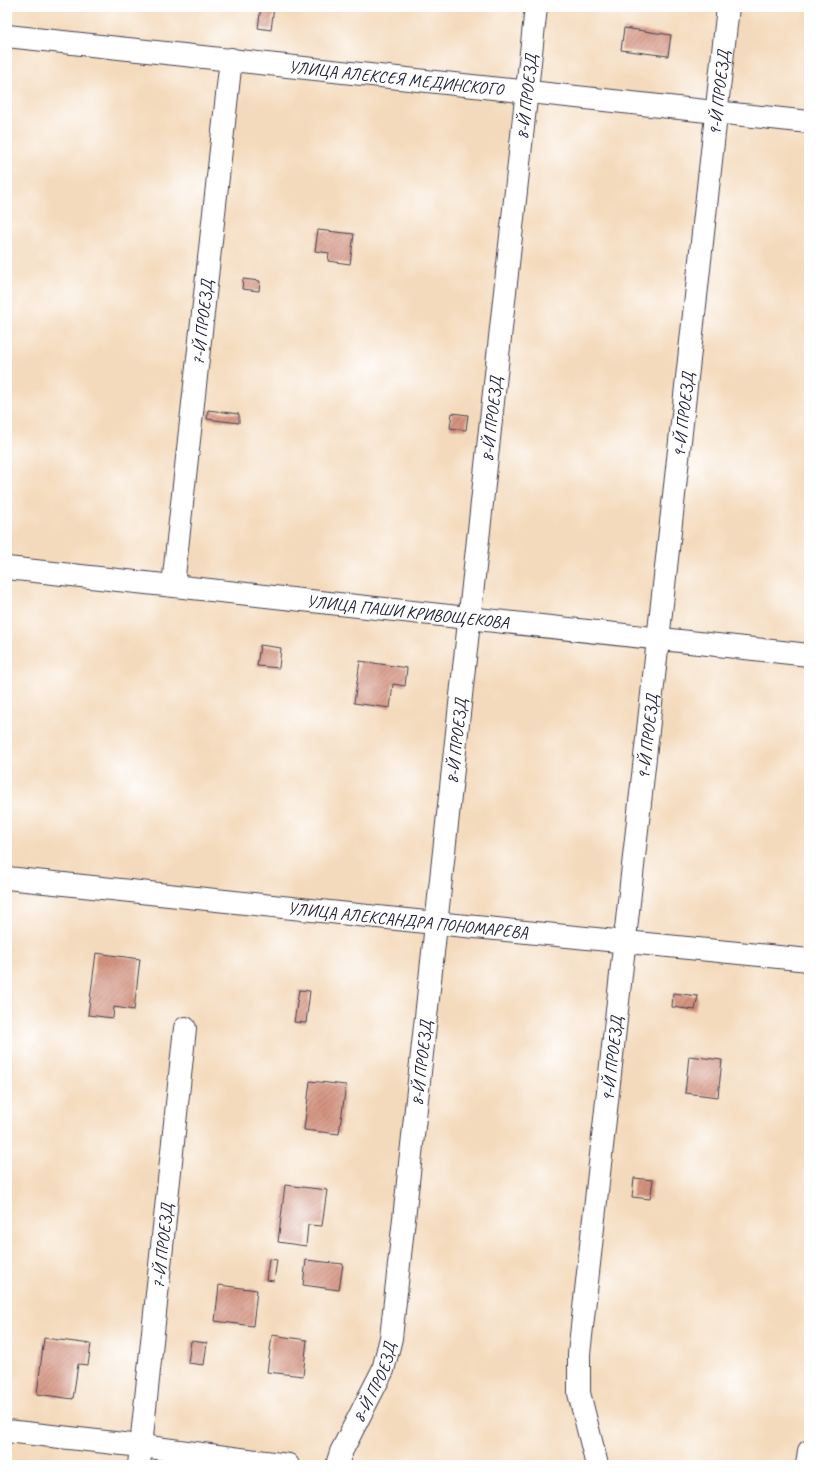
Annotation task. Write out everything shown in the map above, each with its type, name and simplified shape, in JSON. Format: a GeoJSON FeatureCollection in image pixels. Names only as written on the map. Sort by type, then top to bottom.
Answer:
{"type":"FeatureCollection","features":[{"type":"Feature","properties":{"kind":"street","name":"8-Й ПРОЕЗД"},"geometry":{"type":"LineString","coordinates":[[337,1465],[341,1452],[382,1370],[391,1338],[435,923],[536,7]]}},
{"type":"Feature","properties":{"kind":"street","name":"9-Й ПРОЕЗД"},"geometry":{"type":"LineString","coordinates":[[597,1465],[579,1393],[579,1354],[728,7]]}},
{"type":"Feature","properties":{"kind":"street","name":"УЛИЦА АЛЕКСЕЯ МЕДИНСКОГО"},"geometry":{"type":"LineString","coordinates":[[7,36],[809,122]]}},
{"type":"Feature","properties":{"kind":"street","name":"7-Й ПРОЕЗД"},"geometry":{"type":"LineString","coordinates":[[173,586],[231,59]]}},
{"type":"Feature","properties":{"kind":"street","name":"УЛИЦА ПАШИ КРИВОЩЕКОВА"},"geometry":{"type":"LineString","coordinates":[[7,568],[809,655]]}},
{"type":"Feature","properties":{"kind":"street","name":"УЛИЦА АЛЕКСАНДРА ПОНОМАРЕВА"},"geometry":{"type":"LineString","coordinates":[[7,878],[435,923],[809,960]]}},
{"type":"Feature","properties":{"kind":"street","name":"7-Й ПРОЕЗД"},"geometry":{"type":"LineString","coordinates":[[140,1455],[185,1028]]}},
{"type":"Feature","properties":{"kind":"street"},"geometry":{"type":"LineString","coordinates":[[7,1431],[140,1455],[288,1465]]}},
{"type":"Feature","properties":{"kind":"street"},"geometry":{"type":"LineString","coordinates":[[807,1465],[809,1451]]}},
{"type":"Feature","properties":{"kind":"building"},"geometry":{"type":"Polygon","coordinates":[[[261,7],[274,7],[271,30],[258,28],[261,7]]]}},
{"type":"Feature","properties":{"kind":"building"},"geometry":{"type":"Polygon","coordinates":[[[624,28],[671,35],[668,56],[621,50],[624,28]]]}},
{"type":"Feature","properties":{"kind":"building"},"geometry":{"type":"Polygon","coordinates":[[[318,230],[354,234],[350,264],[328,261],[329,253],[315,251],[318,230]]]}},
{"type":"Feature","properties":{"kind":"building"},"geometry":{"type":"Polygon","coordinates":[[[243,279],[260,281],[259,291],[242,289],[243,279]]]}},
{"type":"Feature","properties":{"kind":"building"},"geometry":{"type":"Polygon","coordinates":[[[208,410],[239,414],[239,423],[207,419],[208,410]]]}},
{"type":"Feature","properties":{"kind":"building"},"geometry":{"type":"Polygon","coordinates":[[[452,413],[468,415],[466,430],[450,428],[452,413]]]}},
{"type":"Feature","properties":{"kind":"building"},"geometry":{"type":"Polygon","coordinates":[[[260,645],[281,648],[279,668],[257,666],[260,645]]]}},
{"type":"Feature","properties":{"kind":"building"},"geometry":{"type":"Polygon","coordinates":[[[360,661],[407,668],[405,686],[393,684],[390,708],[354,703],[360,661]]]}},
{"type":"Feature","properties":{"kind":"building"},"geometry":{"type":"Polygon","coordinates":[[[96,953],[140,959],[134,1010],[114,1007],[113,1018],[88,1015],[96,953]]]}},
{"type":"Feature","properties":{"kind":"building"},"geometry":{"type":"Polygon","coordinates":[[[299,990],[310,991],[306,1023],[294,1022],[299,990]]]}},
{"type":"Feature","properties":{"kind":"building"},"geometry":{"type":"Polygon","coordinates":[[[673,993],[698,996],[695,1010],[672,1007],[673,993]]]}},
{"type":"Feature","properties":{"kind":"building"},"geometry":{"type":"Polygon","coordinates":[[[689,1056],[722,1060],[718,1097],[685,1093],[689,1056]]]}},
{"type":"Feature","properties":{"kind":"building"},"geometry":{"type":"Polygon","coordinates":[[[310,1081],[346,1085],[339,1134],[304,1130],[310,1081]]]}},
{"type":"Feature","properties":{"kind":"building"},"geometry":{"type":"Polygon","coordinates":[[[634,1178],[653,1180],[650,1199],[632,1197],[634,1178]]]}},
{"type":"Feature","properties":{"kind":"building"},"geometry":{"type":"Polygon","coordinates":[[[285,1185],[327,1190],[322,1226],[308,1225],[306,1246],[278,1242],[285,1185]]]}},
{"type":"Feature","properties":{"kind":"building"},"geometry":{"type":"Polygon","coordinates":[[[269,1259],[277,1260],[274,1281],[266,1280],[269,1259]]]}},
{"type":"Feature","properties":{"kind":"building"},"geometry":{"type":"Polygon","coordinates":[[[306,1260],[343,1264],[339,1290],[303,1285],[306,1260]]]}},
{"type":"Feature","properties":{"kind":"building"},"geometry":{"type":"Polygon","coordinates":[[[219,1285],[257,1290],[253,1326],[215,1321],[219,1285]]]}},
{"type":"Feature","properties":{"kind":"building"},"geometry":{"type":"Polygon","coordinates":[[[272,1335],[307,1340],[303,1376],[267,1372],[272,1335]]]}},
{"type":"Feature","properties":{"kind":"building"},"geometry":{"type":"Polygon","coordinates":[[[44,1338],[91,1344],[88,1365],[78,1364],[73,1399],[37,1394],[44,1338]]]}},
{"type":"Feature","properties":{"kind":"building"},"geometry":{"type":"Polygon","coordinates":[[[191,1341],[207,1343],[204,1365],[188,1363],[191,1341]]]}}]}
